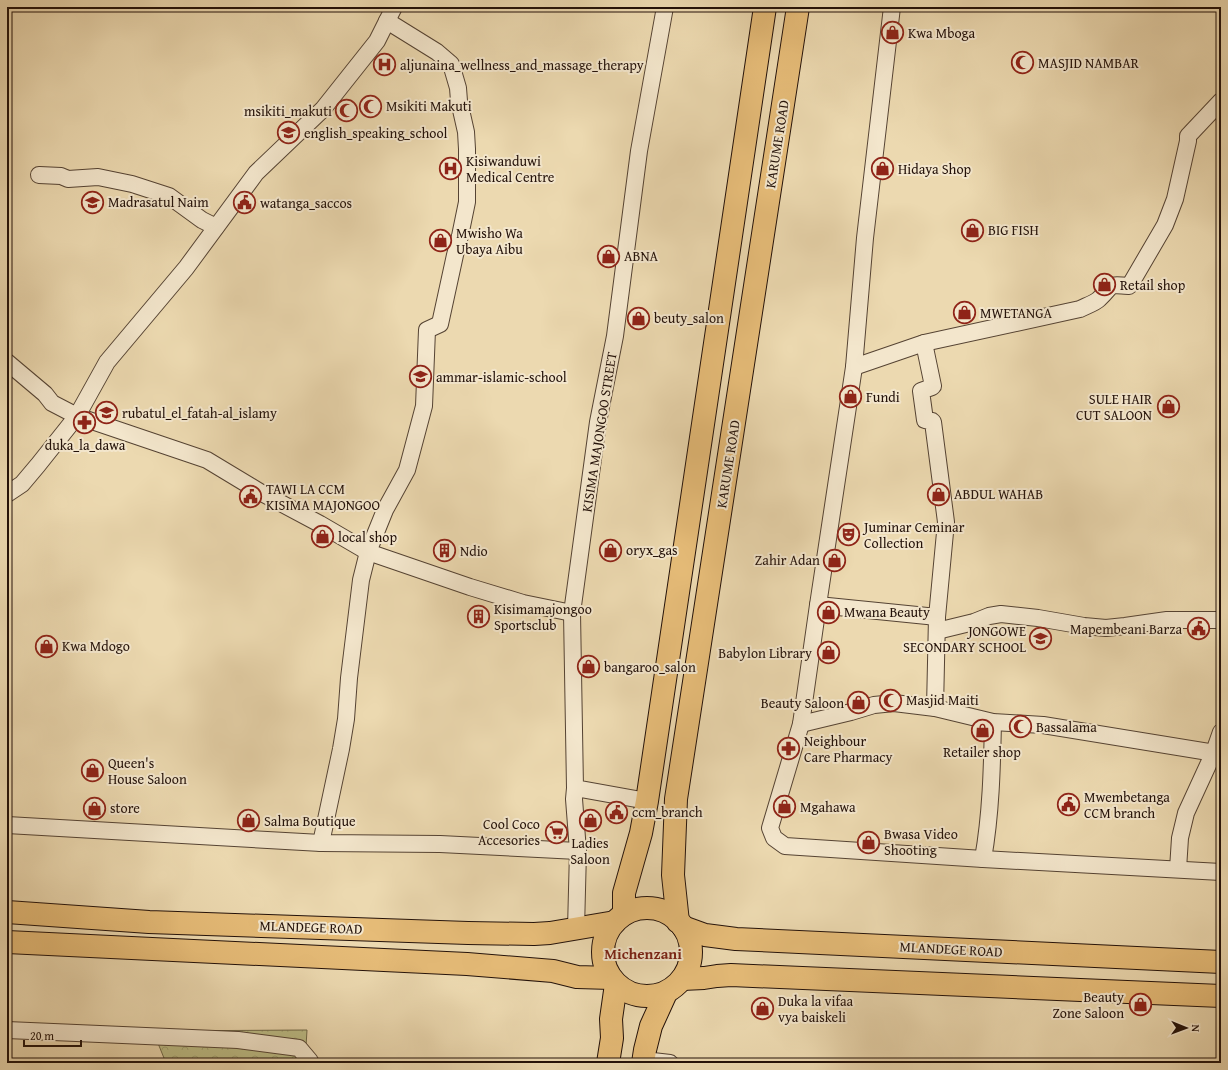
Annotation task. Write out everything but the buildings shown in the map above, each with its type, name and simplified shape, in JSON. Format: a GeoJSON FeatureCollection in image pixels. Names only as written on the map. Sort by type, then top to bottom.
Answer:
{"type":"FeatureCollection","features":[{"type":"Feature","properties":{"kind":"main road"},"geometry":{"type":"LineString","coordinates":[[765,7],[647,801],[641,833],[624,893],[619,918],[606,936],[602,954],[604,962],[613,981],[626,992],[638,996],[655,996],[674,986],[704,978],[731,975],[1221,996]]}},
{"type":"Feature","properties":{"kind":"main road","name":"KARUME ROAD"},"geometry":{"type":"LineString","coordinates":[[681,925],[673,874],[676,799],[798,7]]}},
{"type":"Feature","properties":{"kind":"main road"},"geometry":{"type":"LineString","coordinates":[[619,918],[632,911],[642,908],[661,910],[681,925],[689,939],[691,956],[687,972],[674,986],[651,1026],[643,1062]]}},
{"type":"Feature","properties":{"kind":"main road","name":"MLANDEGE ROAD"},"geometry":{"type":"LineString","coordinates":[[7,912],[149,922],[452,933],[527,934],[550,933],[576,929],[619,918]]}},
{"type":"Feature","properties":{"kind":"main road"},"geometry":{"type":"LineString","coordinates":[[149,922],[149,949]]}},
{"type":"Feature","properties":{"kind":"main road","name":"MLANDEGE ROAD"},"geometry":{"type":"LineString","coordinates":[[681,925],[705,935],[736,939],[1221,962]]}},
{"type":"Feature","properties":{"kind":"main road","name":"MLANDEGE ROAD"},"geometry":{"type":"LineString","coordinates":[[7,942],[467,964],[553,971],[577,977],[613,981]]}},
{"type":"Feature","properties":{"kind":"main road"},"geometry":{"type":"LineString","coordinates":[[608,1063],[612,1038],[611,1019],[613,981]]}},
{"type":"Feature","properties":{"kind":"street","name":"KISIMA MAJONGOO STREET"},"geometry":{"type":"LineString","coordinates":[[576,929],[578,850],[574,799],[572,613],[598,422],[615,336],[639,151],[665,7]]}},
{"type":"Feature","properties":{"kind":"street"},"geometry":{"type":"LineString","coordinates":[[892,7],[865,238],[854,367],[801,724],[770,828],[774,838],[784,846],[983,860],[1221,872]]}},
{"type":"Feature","properties":{"kind":"street"},"geometry":{"type":"LineString","coordinates":[[7,494],[22,484],[77,416],[107,362],[186,268],[256,173],[323,110],[377,41],[391,14],[451,64],[458,88],[459,101],[466,132],[467,202],[440,324],[427,330],[424,406],[407,470],[386,510],[368,552],[361,580],[349,678],[346,719],[321,843]]}},
{"type":"Feature","properties":{"kind":"street"},"geometry":{"type":"LineString","coordinates":[[854,367],[924,343],[1080,309],[1099,300],[1109,287],[1114,285],[1129,286],[1165,225],[1175,199],[1188,136],[1221,101]]}},
{"type":"Feature","properties":{"kind":"street"},"geometry":{"type":"LineString","coordinates":[[38,175],[61,176],[68,178],[98,176],[132,184],[169,196],[202,220],[216,227]]}},
{"type":"Feature","properties":{"kind":"street"},"geometry":{"type":"LineString","coordinates":[[924,343],[932,387],[921,391],[925,420],[934,422],[946,522],[937,624],[935,708]]}},
{"type":"Feature","properties":{"kind":"street"},"geometry":{"type":"LineString","coordinates":[[7,362],[45,394],[52,404],[77,416],[206,460],[368,552],[470,587],[523,603],[572,613]]}},
{"type":"Feature","properties":{"kind":"street"},"geometry":{"type":"LineString","coordinates":[[818,605],[937,624],[1001,614],[1106,628],[1167,620],[1221,620]]}},
{"type":"Feature","properties":{"kind":"street"},"geometry":{"type":"LineString","coordinates":[[801,724],[874,705],[894,703],[935,708],[993,722],[1043,725],[1217,753]]}},
{"type":"Feature","properties":{"kind":"street"},"geometry":{"type":"LineString","coordinates":[[983,860],[989,808],[993,722]]}},
{"type":"Feature","properties":{"kind":"street"},"geometry":{"type":"LineString","coordinates":[[1178,869],[1180,838],[1186,813],[1217,753],[1221,732]]}},
{"type":"Feature","properties":{"kind":"street"},"geometry":{"type":"LineString","coordinates":[[575,788],[647,801]]}},
{"type":"Feature","properties":{"kind":"street"},"geometry":{"type":"LineString","coordinates":[[7,825],[321,843],[440,844],[578,850]]}},
{"type":"Feature","properties":{"kind":"street"},"geometry":{"type":"LineString","coordinates":[[7,1030],[238,1040],[299,1048],[310,1063]]}},
{"type":"Feature","properties":{"kind":"street"},"geometry":{"type":"LineString","coordinates":[[643,1062],[670,1063]]}},
{"type":"Feature","properties":{"kind":"green space"},"geometry":{"type":"Polygon","coordinates":[[[307,1030],[305,1063],[166,1063],[153,1031],[307,1030]]]}},
{"type":"Feature","properties":{"kind":"place","name":"Kwa Mboga"},"geometry":{"type":"Point","coordinates":[893,33]}},
{"type":"Feature","properties":{"kind":"place","name":"MASJID NAMBAR"},"geometry":{"type":"Point","coordinates":[1023,63]}},
{"type":"Feature","properties":{"kind":"place","name":"aljunaina_wellness_and_massage_therapy"},"geometry":{"type":"Point","coordinates":[384,65]}},
{"type":"Feature","properties":{"kind":"place","name":"Msikiti Makuti"},"geometry":{"type":"Point","coordinates":[371,106]}},
{"type":"Feature","properties":{"kind":"place","name":"msikiti_makuti"},"geometry":{"type":"Point","coordinates":[347,111]}},
{"type":"Feature","properties":{"kind":"place","name":"english_speaking_school"},"geometry":{"type":"Point","coordinates":[288,133]}},
{"type":"Feature","properties":{"kind":"place","name":"Kisiwanduwi Medical Centre"},"geometry":{"type":"Point","coordinates":[450,169]}},
{"type":"Feature","properties":{"kind":"place","name":"Hidaya Shop"},"geometry":{"type":"Point","coordinates":[883,169]}},
{"type":"Feature","properties":{"kind":"place","name":"Madrasatul Naim"},"geometry":{"type":"Point","coordinates":[92,202]}},
{"type":"Feature","properties":{"kind":"place","name":"watanga_saccos"},"geometry":{"type":"Point","coordinates":[245,203]}},
{"type":"Feature","properties":{"kind":"place","name":"BIG FISH"},"geometry":{"type":"Point","coordinates":[973,230]}},
{"type":"Feature","properties":{"kind":"place","name":"Mwisho Wa Ubaya Aibu"},"geometry":{"type":"Point","coordinates":[440,241]}},
{"type":"Feature","properties":{"kind":"place","name":"ABNA"},"geometry":{"type":"Point","coordinates":[609,256]}},
{"type":"Feature","properties":{"kind":"place","name":"Retail shop"},"geometry":{"type":"Point","coordinates":[1104,285]}},
{"type":"Feature","properties":{"kind":"place","name":"MWETANGA"},"geometry":{"type":"Point","coordinates":[964,313]}},
{"type":"Feature","properties":{"kind":"place","name":"beuty_salon"},"geometry":{"type":"Point","coordinates":[639,318]}},
{"type":"Feature","properties":{"kind":"place","name":"ammar-islamic-school"},"geometry":{"type":"Point","coordinates":[421,377]}},
{"type":"Feature","properties":{"kind":"place","name":"Fundi"},"geometry":{"type":"Point","coordinates":[850,397]}},
{"type":"Feature","properties":{"kind":"place","name":"SULE HAIR CUT SALOON"},"geometry":{"type":"Point","coordinates":[1168,407]}},
{"type":"Feature","properties":{"kind":"place","name":"rubatul_el_fatah-al_islamy"},"geometry":{"type":"Point","coordinates":[106,413]}},
{"type":"Feature","properties":{"kind":"place","name":"duka_la_dawa"},"geometry":{"type":"Point","coordinates":[85,423]}},
{"type":"Feature","properties":{"kind":"place","name":"ABDUL WAHAB"},"geometry":{"type":"Point","coordinates":[939,494]}},
{"type":"Feature","properties":{"kind":"place","name":"TAWI LA CCM KISIMA MAJONGOO"},"geometry":{"type":"Point","coordinates":[251,497]}},
{"type":"Feature","properties":{"kind":"place","name":"Juminar Ceminar Collection"},"geometry":{"type":"Point","coordinates":[848,535]}},
{"type":"Feature","properties":{"kind":"place","name":"local shop"},"geometry":{"type":"Point","coordinates":[323,537]}},
{"type":"Feature","properties":{"kind":"place","name":"oryx_gas"},"geometry":{"type":"Point","coordinates":[611,550]}},
{"type":"Feature","properties":{"kind":"place","name":"Ndio"},"geometry":{"type":"Point","coordinates":[444,551]}},
{"type":"Feature","properties":{"kind":"place","name":"Zahir Adan"},"geometry":{"type":"Point","coordinates":[835,560]}},
{"type":"Feature","properties":{"kind":"place","name":"Mwana Beauty"},"geometry":{"type":"Point","coordinates":[829,612]}},
{"type":"Feature","properties":{"kind":"place","name":"Kisimamajongoo Sportsclub"},"geometry":{"type":"Point","coordinates":[478,617]}},
{"type":"Feature","properties":{"kind":"place","name":"Mapembeani Barza"},"geometry":{"type":"Point","coordinates":[1198,629]}},
{"type":"Feature","properties":{"kind":"place","name":"JONGOWE SECONDARY SCHOOL"},"geometry":{"type":"Point","coordinates":[1041,639]}},
{"type":"Feature","properties":{"kind":"place","name":"Kwa Mdogo"},"geometry":{"type":"Point","coordinates":[46,646]}},
{"type":"Feature","properties":{"kind":"place","name":"Babylon Library"},"geometry":{"type":"Point","coordinates":[828,653]}},
{"type":"Feature","properties":{"kind":"place","name":"bangaroo_salon"},"geometry":{"type":"Point","coordinates":[588,667]}},
{"type":"Feature","properties":{"kind":"place","name":"Masjid Maiti"},"geometry":{"type":"Point","coordinates":[890,700]}},
{"type":"Feature","properties":{"kind":"place","name":"Beauty Saloon"},"geometry":{"type":"Point","coordinates":[859,703]}},
{"type":"Feature","properties":{"kind":"place","name":"Bassalama"},"geometry":{"type":"Point","coordinates":[1021,727]}},
{"type":"Feature","properties":{"kind":"place","name":"Retailer shop"},"geometry":{"type":"Point","coordinates":[982,730]}},
{"type":"Feature","properties":{"kind":"place","name":"Neighbour Care Pharmacy"},"geometry":{"type":"Point","coordinates":[788,749]}},
{"type":"Feature","properties":{"kind":"place","name":"Queen's House Saloon"},"geometry":{"type":"Point","coordinates":[93,771]}},
{"type":"Feature","properties":{"kind":"place","name":"Mwembetanga CCM branch"},"geometry":{"type":"Point","coordinates":[1069,805]}},
{"type":"Feature","properties":{"kind":"place","name":"Mgahawa"},"geometry":{"type":"Point","coordinates":[785,807]}},
{"type":"Feature","properties":{"kind":"place","name":"store"},"geometry":{"type":"Point","coordinates":[95,808]}},
{"type":"Feature","properties":{"kind":"place","name":"ccm_branch"},"geometry":{"type":"Point","coordinates":[617,812]}},
{"type":"Feature","properties":{"kind":"place","name":"Salma Boutique"},"geometry":{"type":"Point","coordinates":[249,821]}},
{"type":"Feature","properties":{"kind":"place","name":"Ladies Saloon"},"geometry":{"type":"Point","coordinates":[590,821]}},
{"type":"Feature","properties":{"kind":"place","name":"Cool Coco Accesories"},"geometry":{"type":"Point","coordinates":[556,832]}},
{"type":"Feature","properties":{"kind":"place","name":"Bwasa Video Shooting"},"geometry":{"type":"Point","coordinates":[868,842]}},
{"type":"Feature","properties":{"kind":"place","name":"Beauty Zone Saloon"},"geometry":{"type":"Point","coordinates":[1140,1005]}},
{"type":"Feature","properties":{"kind":"place","name":"Duka la vifaa vya baiskeli"},"geometry":{"type":"Point","coordinates":[762,1009]}},
{"type":"Feature","properties":{"kind":"district","name":"Michenzani"},"geometry":{"type":"Point","coordinates":[643,954]}}]}
